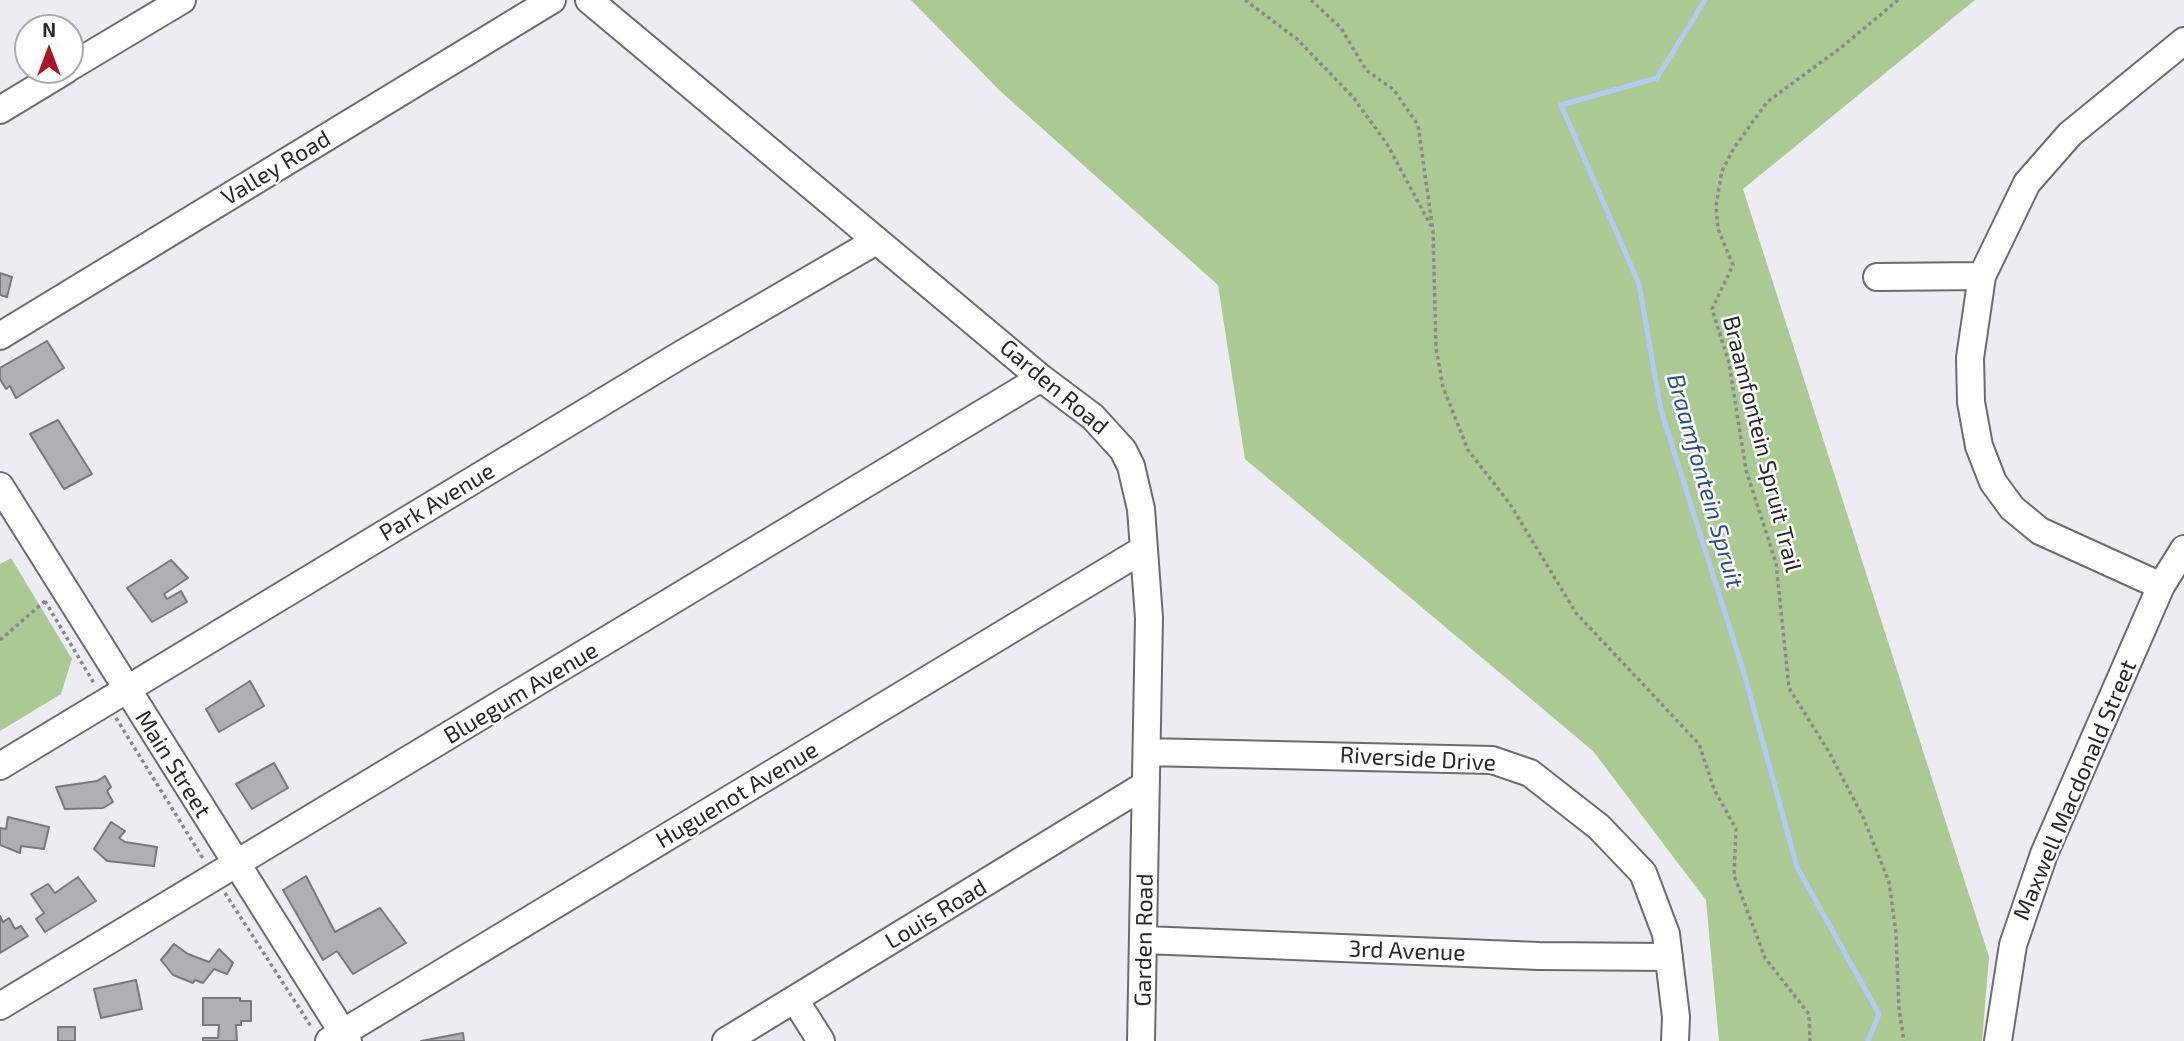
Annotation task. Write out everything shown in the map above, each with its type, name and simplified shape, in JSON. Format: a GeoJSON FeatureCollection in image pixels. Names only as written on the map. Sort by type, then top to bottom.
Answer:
{"type":"FeatureCollection","features":[{"type":"Feature","properties":{"kind":"street"},"geometry":{"type":"LineString","coordinates":[[84,59],[182,0]]}},
{"type":"Feature","properties":{"kind":"street","name":"Valley Road"},"geometry":{"type":"LineString","coordinates":[[0,335],[552,0]]}},
{"type":"Feature","properties":{"kind":"street","name":"Garden Road"},"geometry":{"type":"LineString","coordinates":[[589,0],[1041,378],[1093,416],[1123,450],[1136,484],[1149,618],[1141,1041]]}},
{"type":"Feature","properties":{"kind":"street"},"geometry":{"type":"LineString","coordinates":[[2161,586],[2040,531],[2011,508],[1993,482],[1979,446],[1971,402],[1970,358],[1982,276],[2014,205],[2046,159],[2070,134],[2184,41]]}},
{"type":"Feature","properties":{"kind":"street"},"geometry":{"type":"LineString","coordinates":[[0,110],[43,84]]}},
{"type":"Feature","properties":{"kind":"street","name":"Park Avenue"},"geometry":{"type":"LineString","coordinates":[[0,766],[682,354],[876,241]]}},
{"type":"Feature","properties":{"kind":"street"},"geometry":{"type":"LineString","coordinates":[[1877,277],[1982,276]]}},
{"type":"Feature","properties":{"kind":"street","name":"Bluegum Avenue"},"geometry":{"type":"LineString","coordinates":[[0,1006],[1041,378]]}},
{"type":"Feature","properties":{"kind":"street","name":"Main Street"},"geometry":{"type":"LineString","coordinates":[[0,485],[49,593],[333,1036]]}},
{"type":"Feature","properties":{"kind":"street","name":"Huguenot Avenue"},"geometry":{"type":"LineString","coordinates":[[333,1036],[1144,549]]}},
{"type":"Feature","properties":{"kind":"street","name":"Maxwell Macdonald Street"},"geometry":{"type":"LineString","coordinates":[[1998,1041],[2004,985],[2023,911],[2044,854],[2161,586],[2184,549]]}},
{"type":"Feature","properties":{"kind":"street","name":"Riverside Drive"},"geometry":{"type":"LineString","coordinates":[[1147,752],[1492,760],[1518,767],[1540,780],[1599,827],[1639,866],[1660,910],[1676,1017],[1675,1041]]}},
{"type":"Feature","properties":{"kind":"street","name":"Louis Road"},"geometry":{"type":"LineString","coordinates":[[726,1041],[1145,785]]}},
{"type":"Feature","properties":{"kind":"street","name":"3rd Avenue"},"geometry":{"type":"LineString","coordinates":[[1145,940],[1539,956],[1669,957]]}},
{"type":"Feature","properties":{"kind":"street"},"geometry":{"type":"LineString","coordinates":[[795,1000],[821,1041]]}},
{"type":"Feature","properties":{"kind":"path"},"geometry":{"type":"LineString","coordinates":[[1245,0],[1297,39],[1353,97],[1387,144],[1433,231]]}},
{"type":"Feature","properties":{"kind":"path"},"geometry":{"type":"LineString","coordinates":[[1311,0],[1341,29],[1366,71],[1394,90],[1418,125],[1433,231],[1436,348],[1443,387],[1468,450],[1510,504],[1576,613],[1699,744],[1714,789],[1736,829],[1734,875],[1738,887],[1765,958],[1808,1014],[1810,1041]]}},
{"type":"Feature","properties":{"kind":"path","name":"Braamfontein Spruit Trail"},"geometry":{"type":"LineString","coordinates":[[1898,0],[1843,46],[1767,102],[1734,148],[1722,171],[1717,206],[1718,229],[1733,265],[1712,309],[1729,363],[1746,470],[1776,563],[1789,688],[1829,752],[1863,817],[1889,882],[1896,933],[1899,1009],[1904,1041]]}},
{"type":"Feature","properties":{"kind":"path"},"geometry":{"type":"LineString","coordinates":[[0,640],[49,593],[333,1036]]}},
{"type":"Feature","properties":{"kind":"green space"},"geometry":{"type":"Polygon","coordinates":[[[911,0],[1975,0],[1743,189],[1989,957],[1982,1041],[1719,1041],[1706,900],[1593,751],[1245,459],[1218,285],[999,90],[911,0]]]}},
{"type":"Feature","properties":{"kind":"green space"},"geometry":{"type":"Polygon","coordinates":[[[11,558],[72,659],[61,694],[0,731],[0,564],[11,558]]]}},
{"type":"Feature","properties":{"kind":"building"},"geometry":{"type":"Polygon","coordinates":[[[0,273],[12,277],[7,297],[0,295],[0,273]]]}},
{"type":"Feature","properties":{"kind":"building"},"geometry":{"type":"Polygon","coordinates":[[[47,341],[64,368],[16,398],[10,386],[6,389],[0,379],[0,368],[47,341]]]}},
{"type":"Feature","properties":{"kind":"building"},"geometry":{"type":"Polygon","coordinates":[[[58,420],[92,474],[64,489],[30,434],[58,420]]]}},
{"type":"Feature","properties":{"kind":"building"},"geometry":{"type":"Polygon","coordinates":[[[171,560],[188,578],[164,594],[167,599],[181,591],[187,602],[152,622],[127,588],[171,560]]]}},
{"type":"Feature","properties":{"kind":"building"},"geometry":{"type":"Polygon","coordinates":[[[250,681],[264,706],[219,732],[206,709],[250,681]]]}},
{"type":"Feature","properties":{"kind":"building"},"geometry":{"type":"Polygon","coordinates":[[[274,763],[288,788],[252,809],[236,784],[274,763]]]}},
{"type":"Feature","properties":{"kind":"building"},"geometry":{"type":"Polygon","coordinates":[[[105,776],[111,787],[107,791],[113,802],[103,808],[65,809],[56,787],[97,781],[105,776]]]}},
{"type":"Feature","properties":{"kind":"building"},"geometry":{"type":"Polygon","coordinates":[[[8,817],[49,827],[44,849],[21,846],[20,853],[0,845],[0,828],[6,829],[8,817]]]}},
{"type":"Feature","properties":{"kind":"building"},"geometry":{"type":"Polygon","coordinates":[[[111,822],[125,831],[119,838],[125,842],[157,847],[154,866],[107,861],[94,849],[111,822]]]}},
{"type":"Feature","properties":{"kind":"building"},"geometry":{"type":"Polygon","coordinates":[[[306,876],[335,932],[380,908],[406,943],[353,974],[337,951],[323,960],[283,890],[306,876]]]}},
{"type":"Feature","properties":{"kind":"building"},"geometry":{"type":"Polygon","coordinates":[[[78,877],[96,901],[45,932],[36,919],[44,913],[31,894],[48,884],[55,893],[78,877]]]}},
{"type":"Feature","properties":{"kind":"building"},"geometry":{"type":"Polygon","coordinates":[[[0,916],[3,922],[9,918],[15,929],[21,926],[28,936],[0,953],[0,916]]]}},
{"type":"Feature","properties":{"kind":"building"},"geometry":{"type":"Polygon","coordinates":[[[174,944],[188,954],[209,962],[219,949],[233,963],[227,974],[214,969],[203,983],[195,980],[193,983],[173,975],[161,960],[174,944]]]}},
{"type":"Feature","properties":{"kind":"building"},"geometry":{"type":"Polygon","coordinates":[[[136,980],[142,1009],[101,1018],[94,989],[136,980]]]}},
{"type":"Feature","properties":{"kind":"building"},"geometry":{"type":"Polygon","coordinates":[[[203,998],[240,998],[240,1001],[251,1001],[251,1021],[241,1021],[241,1025],[236,1025],[237,1041],[203,1041],[203,1038],[218,1038],[219,1025],[203,1025],[203,998]]]}},
{"type":"Feature","properties":{"kind":"building"},"geometry":{"type":"Polygon","coordinates":[[[58,1027],[75,1027],[75,1041],[58,1041],[58,1027]]]}},
{"type":"Feature","properties":{"kind":"building"},"geometry":{"type":"Polygon","coordinates":[[[463,1033],[464,1041],[421,1041],[463,1033]]]}},
{"type":"Feature","properties":{"kind":"waterway","name":"Braamfontein Spruit"},"geometry":{"type":"LineString","coordinates":[[1705,0],[1657,78],[1561,105],[1639,284],[1661,410],[1744,673],[1797,867],[1879,1014],[1868,1041]]}}]}
